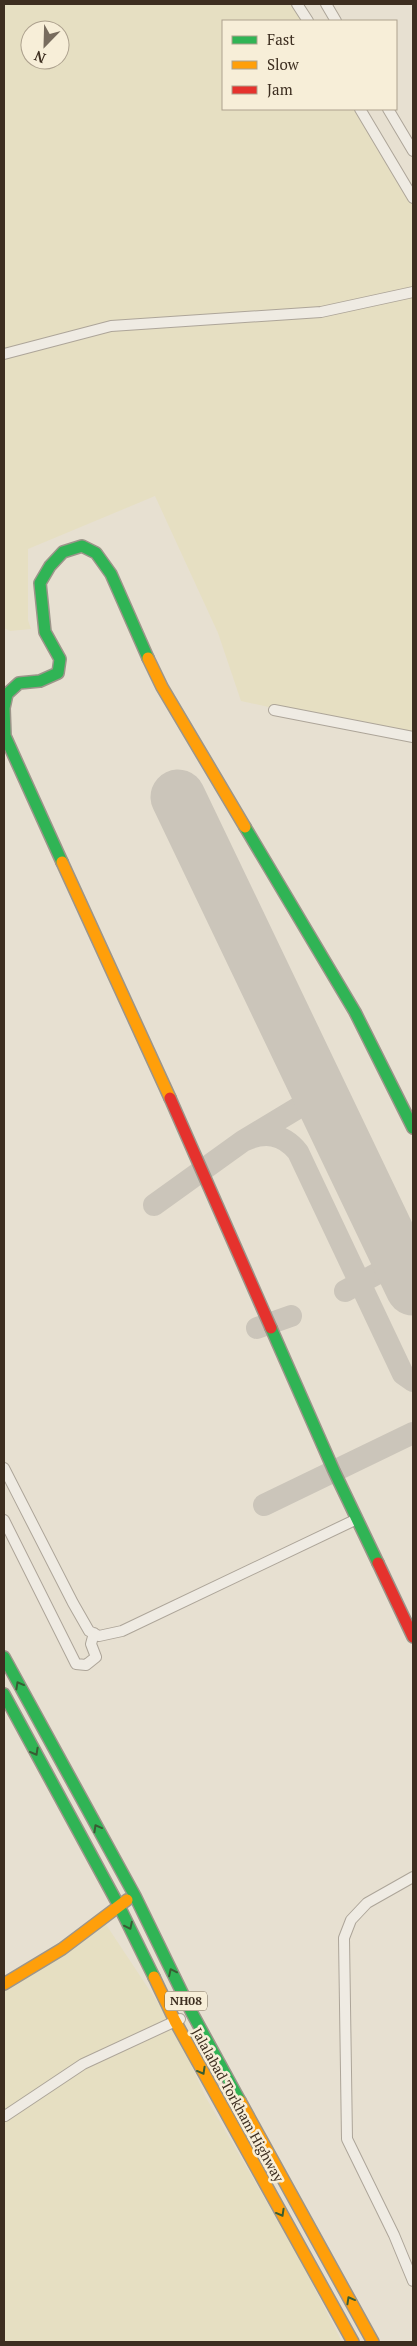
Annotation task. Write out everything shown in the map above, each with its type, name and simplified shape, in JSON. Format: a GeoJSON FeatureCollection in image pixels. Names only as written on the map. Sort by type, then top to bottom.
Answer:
{"type":"FeatureCollection","features":[{"type":"Feature","properties":{"kind":"main road"},"geometry":{"type":"LineString","coordinates":[[413,1128],[355,1012],[162,687],[129,619],[110,574],[96,553],[82,546],[62,552],[50,566],[40,583],[45,632],[60,659],[58,673],[40,681],[19,683],[7,694],[4,708],[5,736],[168,1094],[357,1519],[413,1637]]}},
{"type":"Feature","properties":{"kind":"main road","name":"NH08"},"geometry":{"type":"LineString","coordinates":[[4,1657],[135,1896],[192,2013],[373,2342]]}},
{"type":"Feature","properties":{"kind":"main road","name":"Jalalabad Torkham Highway"},"geometry":{"type":"LineString","coordinates":[[4,1694],[119,1906],[175,2021],[353,2342]]}},
{"type":"Feature","properties":{"kind":"main road"},"geometry":{"type":"LineString","coordinates":[[4,1984],[62,1949],[135,1896]]}},
{"type":"Feature","properties":{"kind":"street"},"geometry":{"type":"LineString","coordinates":[[297,4],[307,20]]}},
{"type":"Feature","properties":{"kind":"street"},"geometry":{"type":"LineString","coordinates":[[326,4],[335,20]]}},
{"type":"Feature","properties":{"kind":"street"},"geometry":{"type":"LineString","coordinates":[[361,110],[413,198]]}},
{"type":"Feature","properties":{"kind":"street"},"geometry":{"type":"LineString","coordinates":[[389,110],[413,151]]}},
{"type":"Feature","properties":{"kind":"street"},"geometry":{"type":"LineString","coordinates":[[4,354],[110,326],[320,312],[413,292]]}},
{"type":"Feature","properties":{"kind":"street"},"geometry":{"type":"LineString","coordinates":[[274,710],[413,737]]}},
{"type":"Feature","properties":{"kind":"street"},"geometry":{"type":"LineString","coordinates":[[4,1468],[73,1603],[89,1631],[99,1636],[122,1631],[357,1519]]}},
{"type":"Feature","properties":{"kind":"street"},"geometry":{"type":"LineString","coordinates":[[4,1520],[76,1664],[86,1665],[96,1657],[91,1644],[94,1633]]}},
{"type":"Feature","properties":{"kind":"street"},"geometry":{"type":"LineString","coordinates":[[413,1877],[367,1903],[351,1920],[344,1938],[347,2139],[394,2235],[413,2281]]}},
{"type":"Feature","properties":{"kind":"street"},"geometry":{"type":"LineString","coordinates":[[5,2116],[84,2064],[192,2013]]}},
{"type":"Feature","properties":{"kind":"shaded area"},"geometry":{"type":"Polygon","coordinates":[[[4,4],[293,4],[303,20],[222,20],[222,110],[357,110],[413,206],[413,739],[241,701],[218,633],[155,496],[28,549],[28,620],[31,629],[10,631],[4,628],[4,4]]]}},
{"type":"Feature","properties":{"kind":"shaded area"},"geometry":{"type":"Polygon","coordinates":[[[103,1920],[176,2030],[205,2096],[297,2254],[342,2342],[4,2342],[4,1991],[103,1920]]]}},
{"type":"Feature","properties":{"kind":"taxiway"},"geometry":{"type":"LineString","coordinates":[[308,1101],[314,1093],[313,1078]]}},
{"type":"Feature","properties":{"kind":"taxiway"},"geometry":{"type":"LineString","coordinates":[[154,1205],[243,1141],[311,1100],[317,1099],[325,1103]]}},
{"type":"Feature","properties":{"kind":"taxiway"},"geometry":{"type":"LineString","coordinates":[[243,1141],[258,1136],[273,1136],[286,1141],[298,1152],[403,1374],[413,1381]]}},
{"type":"Feature","properties":{"kind":"taxiway"},"geometry":{"type":"LineString","coordinates":[[391,1243],[395,1255],[391,1266]]}},
{"type":"Feature","properties":{"kind":"taxiway"},"geometry":{"type":"LineString","coordinates":[[345,1291],[391,1266],[406,1272]]}},
{"type":"Feature","properties":{"kind":"taxiway"},"geometry":{"type":"LineString","coordinates":[[257,1328],[291,1316]]}},
{"type":"Feature","properties":{"kind":"taxiway"},"geometry":{"type":"LineString","coordinates":[[264,1505],[413,1433]]}},
{"type":"Feature","properties":{"kind":"runway"},"geometry":{"type":"LineString","coordinates":[[178,797],[413,1288]]}},
{"type":"Feature","properties":{"kind":"traffic: fast"},"geometry":{"type":"LineString","coordinates":[[62,862],[5,736],[4,708],[7,694],[19,683],[40,681],[58,673],[60,659],[45,632],[40,583],[50,566],[63,552],[82,546],[96,553],[111,574],[148,658]]}},
{"type":"Feature","properties":{"kind":"traffic: fast"},"geometry":{"type":"LineString","coordinates":[[245,827],[355,1012],[413,1128]]}},
{"type":"Feature","properties":{"kind":"traffic: fast"},"geometry":{"type":"LineString","coordinates":[[271,1328],[334,1471],[378,1563]]}},
{"type":"Feature","properties":{"kind":"traffic: fast"},"geometry":{"type":"LineString","coordinates":[[4,1657],[135,1896],[192,2013],[240,2101]]}},
{"type":"Feature","properties":{"kind":"traffic: fast"},"geometry":{"type":"LineString","coordinates":[[4,1694],[119,1906],[154,1977]]}},
{"type":"Feature","properties":{"kind":"traffic: slow"},"geometry":{"type":"LineString","coordinates":[[148,658],[162,687],[245,827]]}},
{"type":"Feature","properties":{"kind":"traffic: slow"},"geometry":{"type":"LineString","coordinates":[[62,862],[170,1098]]}},
{"type":"Feature","properties":{"kind":"traffic: slow"},"geometry":{"type":"LineString","coordinates":[[4,1984],[62,1949],[127,1900]]}},
{"type":"Feature","properties":{"kind":"traffic: slow"},"geometry":{"type":"LineString","coordinates":[[154,1977],[175,2021],[353,2342]]}},
{"type":"Feature","properties":{"kind":"traffic: slow"},"geometry":{"type":"LineString","coordinates":[[240,2101],[373,2342]]}},
{"type":"Feature","properties":{"kind":"traffic: jam"},"geometry":{"type":"LineString","coordinates":[[170,1098],[271,1328]]}},
{"type":"Feature","properties":{"kind":"traffic: jam"},"geometry":{"type":"LineString","coordinates":[[378,1563],[413,1637]]}}]}
